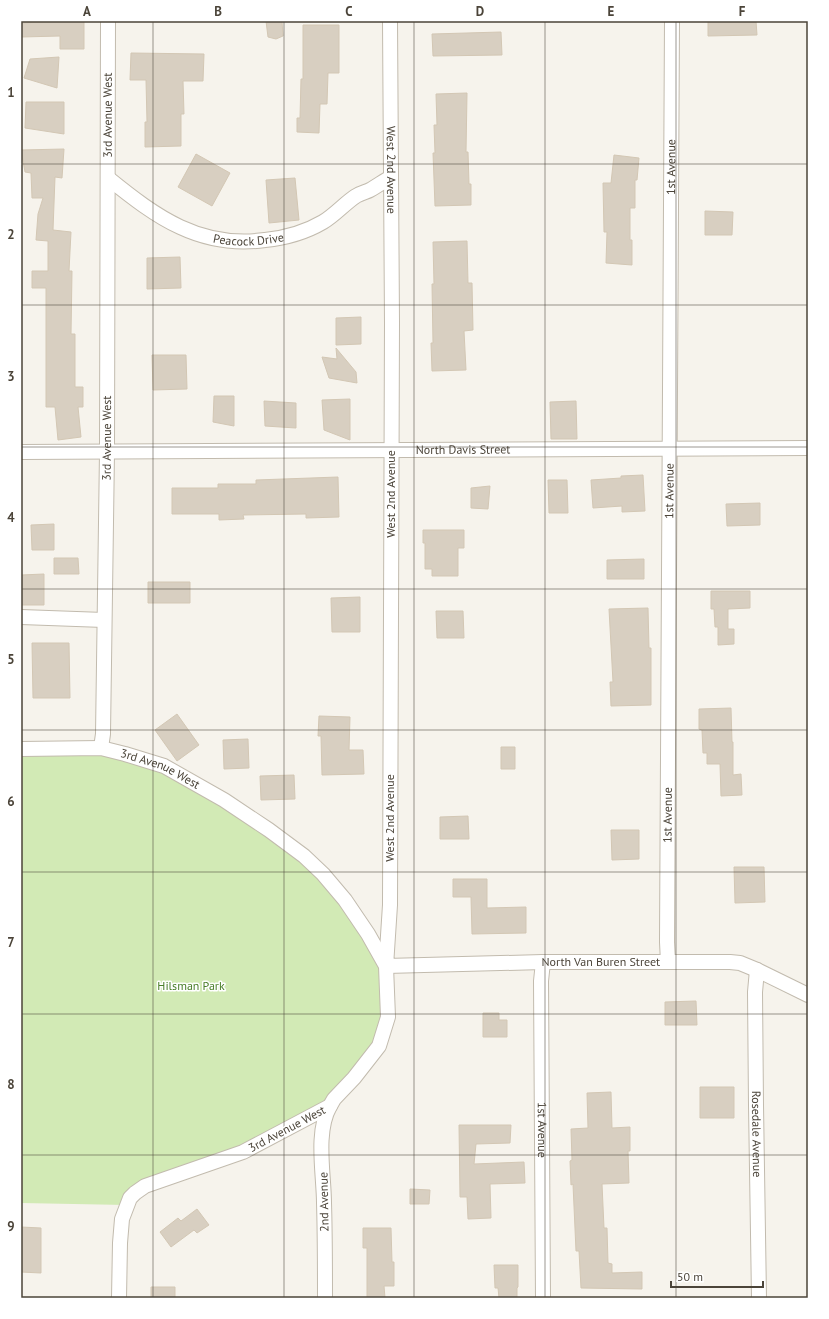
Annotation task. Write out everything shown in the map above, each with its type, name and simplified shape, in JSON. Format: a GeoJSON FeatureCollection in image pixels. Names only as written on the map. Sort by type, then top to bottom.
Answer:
{"type":"FeatureCollection","features":[{"type":"Feature","properties":{"kind":"street","name":"3rd Avenue West"},"geometry":{"type":"LineString","coordinates":[[108,21],[107,452],[103,734],[101,748],[164,766],[230,804],[304,856],[323,874],[345,900],[368,934],[386,966],[388,1017],[379,1046],[354,1078],[334,1099],[330,1106],[243,1152],[145,1186],[130,1198],[122,1219],[119,1298]]}},
{"type":"Feature","properties":{"kind":"street","name":"West 2nd Avenue"},"geometry":{"type":"LineString","coordinates":[[386,966],[390,897],[392,451],[390,21]]}},
{"type":"Feature","properties":{"kind":"street","name":"1st Avenue"},"geometry":{"type":"LineString","coordinates":[[668,962],[672,21]]}},
{"type":"Feature","properties":{"kind":"street","name":"Peacock Drive"},"geometry":{"type":"LineString","coordinates":[[108,178],[133,198],[172,224],[209,238],[228,242],[250,242],[276,239],[301,232],[323,222],[357,196],[371,190],[391,177]]}},
{"type":"Feature","properties":{"kind":"street","name":"North Davis Street"},"geometry":{"type":"LineString","coordinates":[[21,452],[808,448]]}},
{"type":"Feature","properties":{"kind":"street"},"geometry":{"type":"LineString","coordinates":[[21,617],[104,620]]}},
{"type":"Feature","properties":{"kind":"street"},"geometry":{"type":"LineString","coordinates":[[21,749],[101,748]]}},
{"type":"Feature","properties":{"kind":"street","name":"1st Avenue"},"geometry":{"type":"LineString","coordinates":[[543,962],[541,981],[543,1298]]}},
{"type":"Feature","properties":{"kind":"street","name":"North Van Buren Street"},"geometry":{"type":"LineString","coordinates":[[386,966],[543,962],[730,962],[740,963],[757,970],[808,995]]}},
{"type":"Feature","properties":{"kind":"street","name":"Rosedale Avenue"},"geometry":{"type":"LineString","coordinates":[[757,970],[755,992],[759,1298]]}},
{"type":"Feature","properties":{"kind":"street","name":"2nd Avenue"},"geometry":{"type":"LineString","coordinates":[[325,1298],[322,1142],[324,1123],[330,1106]]}},
{"type":"Feature","properties":{"kind":"green space","name":"Hilsman Park"},"geometry":{"type":"Polygon","coordinates":[[[101,750],[190,781],[322,875],[383,964],[387,1016],[378,1045],[333,1099],[243,1151],[144,1186],[126,1205],[21,1203],[21,751],[101,750]]]}},
{"type":"Feature","properties":{"kind":"building"},"geometry":{"type":"Polygon","coordinates":[[[84,21],[84,49],[60,49],[60,36],[21,37],[21,23],[84,21]]]}},
{"type":"Feature","properties":{"kind":"building"},"geometry":{"type":"Polygon","coordinates":[[[266,21],[282,21],[283,36],[276,39],[268,37],[266,21]]]}},
{"type":"Feature","properties":{"kind":"building"},"geometry":{"type":"Polygon","coordinates":[[[708,21],[756,21],[757,35],[708,36],[708,21]]]}},
{"type":"Feature","properties":{"kind":"building"},"geometry":{"type":"Polygon","coordinates":[[[303,25],[339,25],[339,73],[328,73],[327,104],[320,104],[319,133],[297,132],[297,118],[300,118],[301,79],[303,79],[303,25]]]}},
{"type":"Feature","properties":{"kind":"building"},"geometry":{"type":"Polygon","coordinates":[[[501,32],[502,55],[433,56],[432,34],[501,32]]]}},
{"type":"Feature","properties":{"kind":"building"},"geometry":{"type":"Polygon","coordinates":[[[131,53],[204,54],[203,81],[183,81],[184,114],[181,114],[181,146],[145,147],[145,122],[147,122],[146,80],[130,80],[131,53]]]}},
{"type":"Feature","properties":{"kind":"building"},"geometry":{"type":"Polygon","coordinates":[[[59,57],[57,88],[24,78],[30,59],[59,57]]]}},
{"type":"Feature","properties":{"kind":"building"},"geometry":{"type":"Polygon","coordinates":[[[467,93],[466,152],[468,152],[471,205],[435,206],[433,153],[435,153],[434,125],[437,125],[436,94],[467,93]]]}},
{"type":"Feature","properties":{"kind":"building"},"geometry":{"type":"Polygon","coordinates":[[[26,102],[64,102],[64,134],[25,128],[26,102]]]}},
{"type":"Feature","properties":{"kind":"building"},"geometry":{"type":"Polygon","coordinates":[[[64,149],[62,178],[55,177],[53,230],[71,232],[69,271],[72,271],[71,334],[75,334],[75,387],[83,387],[83,407],[78,407],[81,437],[58,440],[55,407],[46,407],[46,288],[32,288],[32,271],[48,271],[48,241],[36,240],[38,214],[43,198],[32,198],[31,173],[25,172],[21,150],[64,149]]]}},
{"type":"Feature","properties":{"kind":"building"},"geometry":{"type":"Polygon","coordinates":[[[196,154],[230,173],[212,206],[178,187],[196,154]]]}},
{"type":"Feature","properties":{"kind":"building"},"geometry":{"type":"Polygon","coordinates":[[[614,155],[639,158],[637,180],[635,180],[635,208],[630,208],[632,265],[606,263],[607,232],[604,232],[603,183],[611,183],[614,155]]]}},
{"type":"Feature","properties":{"kind":"building"},"geometry":{"type":"Polygon","coordinates":[[[295,178],[299,220],[269,223],[266,180],[295,178]]]}},
{"type":"Feature","properties":{"kind":"building"},"geometry":{"type":"Polygon","coordinates":[[[705,211],[733,212],[732,235],[705,235],[705,211]]]}},
{"type":"Feature","properties":{"kind":"building"},"geometry":{"type":"Polygon","coordinates":[[[467,241],[468,283],[472,283],[473,330],[464,331],[466,370],[432,371],[432,284],[434,284],[433,242],[467,241]]]}},
{"type":"Feature","properties":{"kind":"building"},"geometry":{"type":"Polygon","coordinates":[[[180,257],[181,288],[147,289],[147,258],[180,257]]]}},
{"type":"Feature","properties":{"kind":"building"},"geometry":{"type":"Polygon","coordinates":[[[361,317],[361,344],[336,345],[336,318],[361,317]]]}},
{"type":"Feature","properties":{"kind":"building"},"geometry":{"type":"Polygon","coordinates":[[[336,348],[356,372],[357,383],[329,378],[322,357],[337,359],[336,348]]]}},
{"type":"Feature","properties":{"kind":"building"},"geometry":{"type":"Polygon","coordinates":[[[152,355],[186,355],[187,389],[153,390],[152,355]]]}},
{"type":"Feature","properties":{"kind":"building"},"geometry":{"type":"Polygon","coordinates":[[[214,396],[234,396],[234,426],[213,422],[214,396]]]}},
{"type":"Feature","properties":{"kind":"building"},"geometry":{"type":"Polygon","coordinates":[[[350,399],[350,440],[324,430],[322,400],[350,399]]]}},
{"type":"Feature","properties":{"kind":"building"},"geometry":{"type":"Polygon","coordinates":[[[264,401],[296,403],[296,428],[265,426],[264,401]]]}},
{"type":"Feature","properties":{"kind":"building"},"geometry":{"type":"Polygon","coordinates":[[[576,401],[577,439],[551,439],[550,402],[576,401]]]}},
{"type":"Feature","properties":{"kind":"building"},"geometry":{"type":"Polygon","coordinates":[[[643,475],[645,511],[622,512],[622,506],[593,508],[591,480],[643,475]]]}},
{"type":"Feature","properties":{"kind":"building"},"geometry":{"type":"Polygon","coordinates":[[[338,477],[339,517],[306,518],[306,514],[243,515],[244,519],[219,520],[219,514],[172,514],[172,488],[218,488],[218,484],[256,484],[256,480],[338,477]]]}},
{"type":"Feature","properties":{"kind":"building"},"geometry":{"type":"Polygon","coordinates":[[[548,480],[567,480],[568,513],[549,513],[548,480]]]}},
{"type":"Feature","properties":{"kind":"building"},"geometry":{"type":"Polygon","coordinates":[[[490,486],[488,509],[471,508],[471,488],[490,486]]]}},
{"type":"Feature","properties":{"kind":"building"},"geometry":{"type":"Polygon","coordinates":[[[760,503],[760,525],[727,526],[726,504],[760,503]]]}},
{"type":"Feature","properties":{"kind":"building"},"geometry":{"type":"Polygon","coordinates":[[[54,524],[54,550],[32,550],[31,525],[54,524]]]}},
{"type":"Feature","properties":{"kind":"building"},"geometry":{"type":"Polygon","coordinates":[[[423,530],[464,530],[464,548],[458,548],[458,576],[432,576],[432,569],[425,569],[425,543],[423,543],[423,530]]]}},
{"type":"Feature","properties":{"kind":"building"},"geometry":{"type":"Polygon","coordinates":[[[54,558],[78,558],[79,574],[54,574],[54,558]]]}},
{"type":"Feature","properties":{"kind":"building"},"geometry":{"type":"Polygon","coordinates":[[[644,559],[644,579],[607,579],[607,560],[644,559]]]}},
{"type":"Feature","properties":{"kind":"building"},"geometry":{"type":"Polygon","coordinates":[[[44,574],[44,605],[21,605],[21,575],[44,574]]]}},
{"type":"Feature","properties":{"kind":"building"},"geometry":{"type":"Polygon","coordinates":[[[148,582],[190,582],[190,603],[148,603],[148,582]]]}},
{"type":"Feature","properties":{"kind":"building"},"geometry":{"type":"Polygon","coordinates":[[[711,591],[750,591],[750,608],[728,609],[728,629],[734,629],[734,644],[718,645],[718,627],[715,627],[714,609],[711,609],[711,591]]]}},
{"type":"Feature","properties":{"kind":"building"},"geometry":{"type":"Polygon","coordinates":[[[360,597],[360,632],[332,632],[331,598],[360,597]]]}},
{"type":"Feature","properties":{"kind":"building"},"geometry":{"type":"Polygon","coordinates":[[[648,608],[649,648],[651,648],[651,705],[611,706],[610,682],[613,682],[609,609],[648,608]]]}},
{"type":"Feature","properties":{"kind":"building"},"geometry":{"type":"Polygon","coordinates":[[[436,611],[463,611],[464,638],[437,638],[436,611]]]}},
{"type":"Feature","properties":{"kind":"building"},"geometry":{"type":"Polygon","coordinates":[[[32,643],[69,643],[70,698],[33,698],[32,643]]]}},
{"type":"Feature","properties":{"kind":"building"},"geometry":{"type":"Polygon","coordinates":[[[731,708],[733,775],[741,774],[742,795],[721,796],[720,764],[707,764],[707,753],[703,753],[702,730],[699,729],[699,709],[731,708]]]}},
{"type":"Feature","properties":{"kind":"building"},"geometry":{"type":"Polygon","coordinates":[[[177,714],[199,745],[177,761],[155,730],[177,714]]]}},
{"type":"Feature","properties":{"kind":"building"},"geometry":{"type":"Polygon","coordinates":[[[319,716],[350,717],[349,750],[363,750],[364,774],[322,775],[321,736],[318,736],[319,716]]]}},
{"type":"Feature","properties":{"kind":"building"},"geometry":{"type":"Polygon","coordinates":[[[248,739],[249,768],[224,769],[223,740],[248,739]]]}},
{"type":"Feature","properties":{"kind":"building"},"geometry":{"type":"Polygon","coordinates":[[[501,747],[515,747],[515,769],[501,769],[501,747]]]}},
{"type":"Feature","properties":{"kind":"building"},"geometry":{"type":"Polygon","coordinates":[[[294,775],[295,799],[261,800],[260,776],[294,775]]]}},
{"type":"Feature","properties":{"kind":"building"},"geometry":{"type":"Polygon","coordinates":[[[468,816],[469,839],[440,839],[440,817],[468,816]]]}},
{"type":"Feature","properties":{"kind":"building"},"geometry":{"type":"Polygon","coordinates":[[[611,830],[639,830],[639,859],[612,860],[611,830]]]}},
{"type":"Feature","properties":{"kind":"building"},"geometry":{"type":"Polygon","coordinates":[[[734,867],[764,867],[765,902],[735,903],[734,867]]]}},
{"type":"Feature","properties":{"kind":"building"},"geometry":{"type":"Polygon","coordinates":[[[453,879],[487,879],[487,908],[526,907],[526,933],[472,934],[471,897],[453,897],[453,879]]]}},
{"type":"Feature","properties":{"kind":"building"},"geometry":{"type":"Polygon","coordinates":[[[696,1001],[697,1025],[665,1025],[665,1002],[696,1001]]]}},
{"type":"Feature","properties":{"kind":"building"},"geometry":{"type":"Polygon","coordinates":[[[483,1013],[499,1013],[499,1020],[507,1020],[507,1037],[483,1037],[483,1013]]]}},
{"type":"Feature","properties":{"kind":"building"},"geometry":{"type":"Polygon","coordinates":[[[700,1087],[734,1087],[734,1118],[700,1118],[700,1087]]]}},
{"type":"Feature","properties":{"kind":"building"},"geometry":{"type":"Polygon","coordinates":[[[611,1092],[612,1128],[630,1127],[630,1151],[628,1151],[629,1183],[602,1184],[604,1228],[607,1228],[608,1263],[612,1264],[612,1273],[642,1272],[642,1289],[581,1288],[579,1251],[576,1251],[573,1184],[571,1185],[571,1129],[588,1128],[587,1093],[611,1092]]]}},
{"type":"Feature","properties":{"kind":"building"},"geometry":{"type":"Polygon","coordinates":[[[459,1125],[511,1125],[510,1143],[476,1144],[474,1164],[524,1162],[525,1183],[490,1184],[491,1218],[468,1219],[467,1197],[460,1197],[459,1125]]]}},
{"type":"Feature","properties":{"kind":"building"},"geometry":{"type":"Polygon","coordinates":[[[410,1189],[430,1190],[429,1204],[410,1204],[410,1189]]]}},
{"type":"Feature","properties":{"kind":"building"},"geometry":{"type":"Polygon","coordinates":[[[197,1209],[209,1225],[197,1233],[194,1230],[171,1247],[160,1232],[178,1218],[181,1221],[197,1209]]]}},
{"type":"Feature","properties":{"kind":"building"},"geometry":{"type":"Polygon","coordinates":[[[21,1227],[41,1228],[41,1273],[21,1272],[21,1227]]]}},
{"type":"Feature","properties":{"kind":"building"},"geometry":{"type":"Polygon","coordinates":[[[363,1228],[391,1228],[392,1262],[394,1262],[394,1286],[384,1286],[385,1298],[367,1298],[367,1248],[363,1248],[363,1228]]]}},
{"type":"Feature","properties":{"kind":"building"},"geometry":{"type":"Polygon","coordinates":[[[494,1265],[518,1265],[517,1298],[499,1298],[498,1288],[495,1288],[494,1265]]]}},
{"type":"Feature","properties":{"kind":"building"},"geometry":{"type":"Polygon","coordinates":[[[151,1287],[175,1287],[175,1298],[151,1298],[151,1287]]]}}]}
